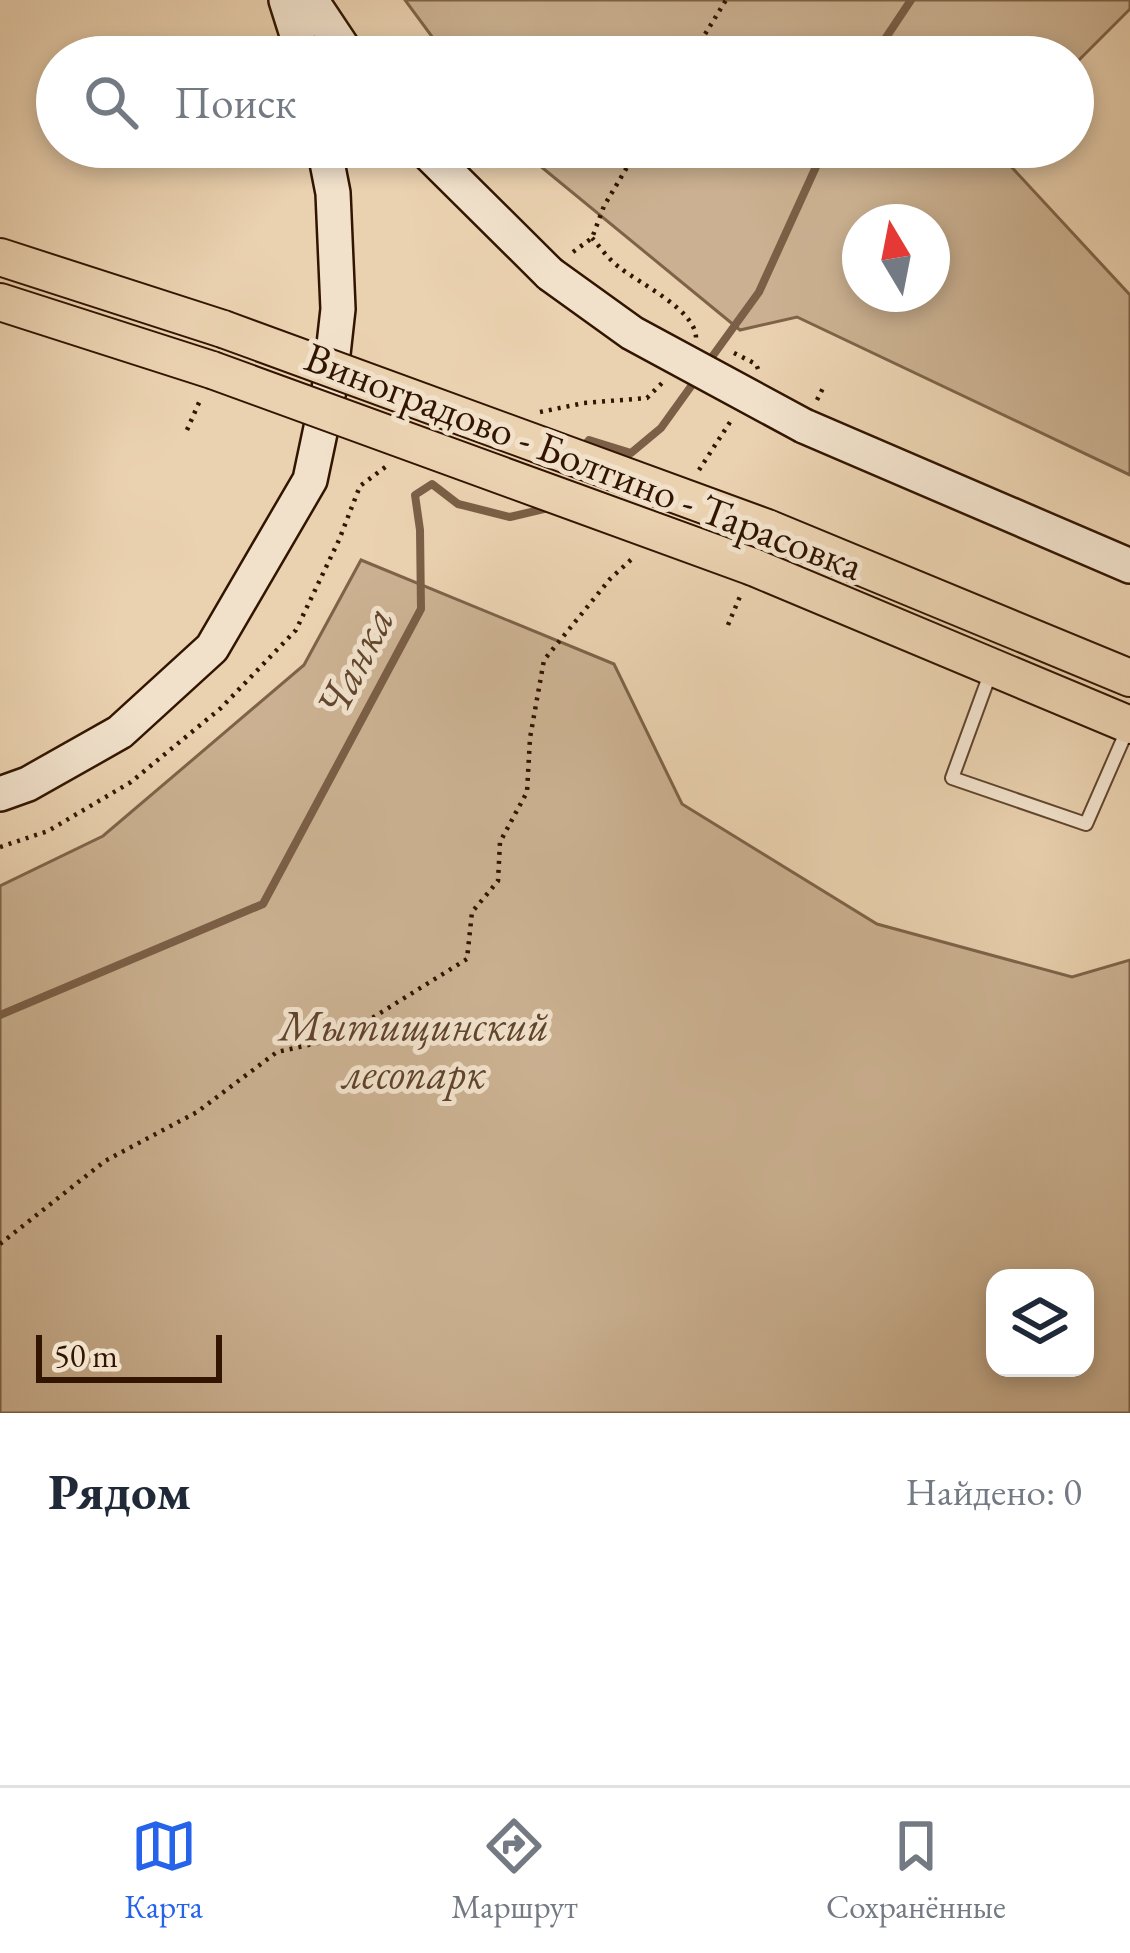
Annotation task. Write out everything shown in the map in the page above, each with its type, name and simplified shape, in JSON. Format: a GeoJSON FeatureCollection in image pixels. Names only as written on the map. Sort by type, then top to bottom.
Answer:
{"type":"FeatureCollection","features":[{"type":"Feature","properties":{"kind":"main road"},"geometry":{"type":"LineString","coordinates":[[286,0],[297,36]]}},
{"type":"Feature","properties":{"kind":"main road"},"geometry":{"type":"LineString","coordinates":[[310,0],[335,36]]}},
{"type":"Feature","properties":{"kind":"main road"},"geometry":{"type":"LineString","coordinates":[[0,794],[28,784],[120,732],[212,648],[310,480],[329,390],[338,308],[328,168]]}},
{"type":"Feature","properties":{"kind":"main road"},"geometry":{"type":"LineString","coordinates":[[443,168],[550,274],[632,333],[804,426],[1130,566]]}},
{"type":"Feature","properties":{"kind":"main road","name":"Виноградово - Болтино - Тарасовка"},"geometry":{"type":"LineString","coordinates":[[0,257],[223,328],[767,528],[1130,678]]}},
{"type":"Feature","properties":{"kind":"main road","name":"Виноградово - Болтино - Тарасовка"},"geometry":{"type":"LineString","coordinates":[[0,302],[212,370],[753,567],[1130,724]]}},
{"type":"Feature","properties":{"kind":"lane"},"geometry":{"type":"LineString","coordinates":[[993,668],[952,778],[1086,824],[1130,724]]}},
{"type":"Feature","properties":{"kind":"path"},"geometry":{"type":"LineString","coordinates":[[704,36],[726,0]]}},
{"type":"Feature","properties":{"kind":"path"},"geometry":{"type":"LineString","coordinates":[[579,247],[592,238],[627,168]]}},
{"type":"Feature","properties":{"kind":"path"},"geometry":{"type":"LineString","coordinates":[[592,238],[616,265],[683,311],[696,327],[697,337],[685,353]]}},
{"type":"Feature","properties":{"kind":"path"},"geometry":{"type":"LineString","coordinates":[[728,350],[756,364],[760,378]]}},
{"type":"Feature","properties":{"kind":"path"},"geometry":{"type":"LineString","coordinates":[[538,412],[646,398],[673,369]]}},
{"type":"Feature","properties":{"kind":"path"},"geometry":{"type":"LineString","coordinates":[[693,478],[737,412]]}},
{"type":"Feature","properties":{"kind":"path"},"geometry":{"type":"LineString","coordinates":[[0,847],[48,832],[131,782],[221,708],[296,630],[360,486],[400,459]]}},
{"type":"Feature","properties":{"kind":"path"},"geometry":{"type":"LineString","coordinates":[[0,1244],[105,1161],[197,1112],[277,1052],[340,1038],[467,959],[472,912],[498,881],[500,842],[527,792],[530,738],[544,660],[643,546]]}},
{"type":"Feature","properties":{"kind":"green space"},"geometry":{"type":"Polygon","coordinates":[[[405,0],[1130,0],[1130,9],[1094,45],[1094,36],[432,36],[405,0]]]}},
{"type":"Feature","properties":{"kind":"green space"},"geometry":{"type":"Polygon","coordinates":[[[543,168],[1012,168],[1130,295],[1130,475],[797,317],[740,330],[543,168]]]}},
{"type":"Feature","properties":{"kind":"green space","name":"Мытищинский лесопарк"},"geometry":{"type":"Polygon","coordinates":[[[361,560],[614,664],[682,804],[877,924],[1072,977],[1130,960],[1130,1413],[0,1413],[0,886],[103,836],[304,665],[361,560]]]}},
{"type":"Feature","properties":{"kind":"waterway","name":"Чанка"},"geometry":{"type":"LineString","coordinates":[[887,36],[911,0]]}},
{"type":"Feature","properties":{"kind":"waterway","name":"Чанка"},"geometry":{"type":"LineString","coordinates":[[709,361],[759,292],[815,168]]}},
{"type":"Feature","properties":{"kind":"waterway","name":"Чанка"},"geometry":{"type":"LineString","coordinates":[[583,447],[589,440],[631,453],[661,428],[697,378]]}},
{"type":"Feature","properties":{"kind":"waterway","name":"Чанка"},"geometry":{"type":"LineString","coordinates":[[0,1015],[263,904],[421,609],[415,495],[432,484],[458,504],[510,517],[552,507]]}}]}
